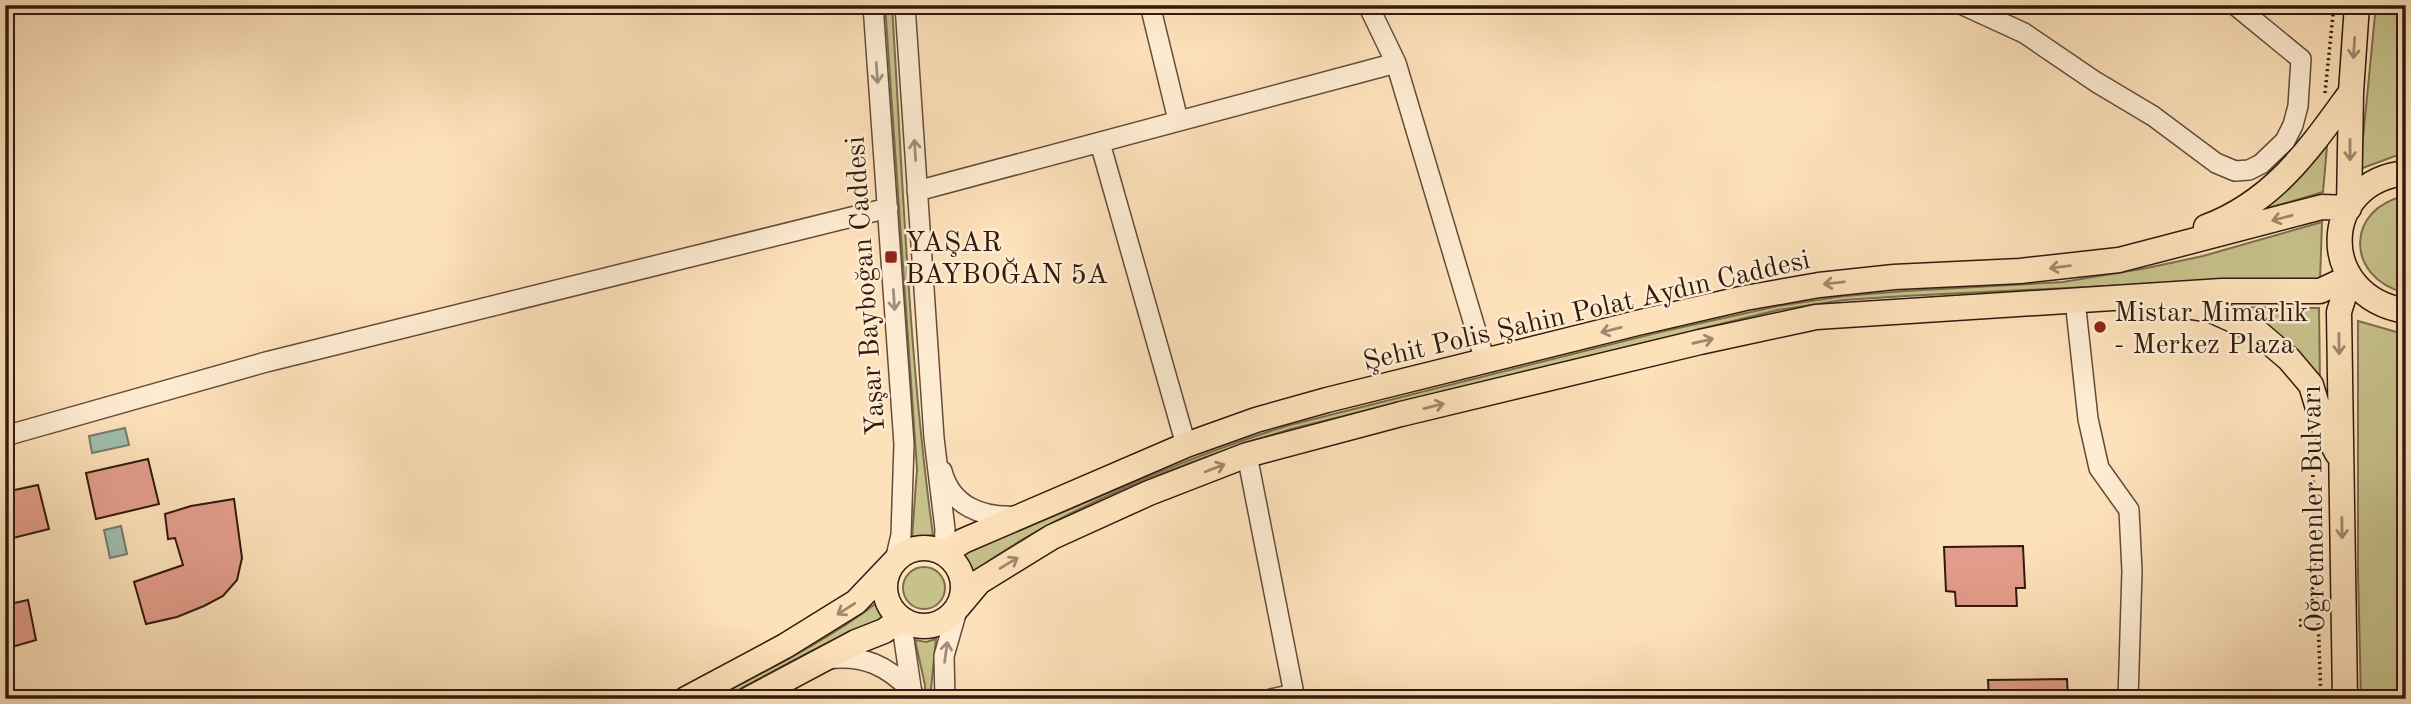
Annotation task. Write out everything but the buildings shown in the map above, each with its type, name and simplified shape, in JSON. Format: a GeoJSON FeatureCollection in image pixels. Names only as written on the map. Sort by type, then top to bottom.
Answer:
{"type":"FeatureCollection","features":[{"type":"Feature","properties":{"kind":"main road"},"geometry":{"type":"LineString","coordinates":[[2349,208],[2351,92],[2357,5]]}},
{"type":"Feature","properties":{"kind":"main road"},"geometry":{"type":"LineString","coordinates":[[2119,260],[2223,221],[2269,191],[2297,165],[2351,92]]}},
{"type":"Feature","properties":{"kind":"main road"},"geometry":{"type":"LineString","coordinates":[[2406,173],[2392,174],[2371,183],[2354,198],[2344,218],[2339,240],[2342,262],[2367,298],[2387,308],[2406,311]]}},
{"type":"Feature","properties":{"kind":"main road","name":"Şehit Polis Şahin Polat Aydın Caddesi"},"geometry":{"type":"LineString","coordinates":[[944,553],[963,541],[1186,445],[1327,400],[1485,361],[1745,298],[1819,285],[1894,277],[2020,271],[2119,260],[2322,207],[2349,208]]}},
{"type":"Feature","properties":{"kind":"main road","name":"Şehit Polis Şahin Polat Aydın Caddesi"},"geometry":{"type":"LineString","coordinates":[[958,607],[978,582],[1052,537],[1149,493],[1247,455],[1578,371],[1816,317],[2222,291],[2320,291],[2350,277]]}},
{"type":"Feature","properties":{"kind":"main road","name":"Öğretmenler Bulvarı"},"geometry":{"type":"LineString","coordinates":[[2345,699],[2339,312],[2350,277]]}},
{"type":"Feature","properties":{"kind":"main road"},"geometry":{"type":"LineString","coordinates":[[2131,298],[2211,310],[2255,330],[2289,359],[2311,385],[2324,428],[2340,460]]}},
{"type":"Feature","properties":{"kind":"main road"},"geometry":{"type":"LineString","coordinates":[[686,699],[785,646],[856,603],[895,561],[918,548],[932,548],[954,561],[964,583],[958,607],[940,623],[928,626],[915,625],[901,619],[887,600],[885,586],[895,561]]}},
{"type":"Feature","properties":{"kind":"main road"},"geometry":{"type":"LineString","coordinates":[[749,699],[856,642],[884,631],[901,619]]}},
{"type":"Feature","properties":{"kind":"street","name":"Yaşar Bayboğan Caddesi"},"geometry":{"type":"LineString","coordinates":[[873,5],[904,444],[901,535],[895,561]]}},
{"type":"Feature","properties":{"kind":"street","name":"Yaşar Bayboğan Caddesi"},"geometry":{"type":"LineString","coordinates":[[905,5],[933,438],[945,529],[944,553]]}},
{"type":"Feature","properties":{"kind":"street"},"geometry":{"type":"LineString","coordinates":[[1150,5],[1178,120]]}},
{"type":"Feature","properties":{"kind":"street"},"geometry":{"type":"LineString","coordinates":[[1368,5],[1396,63],[1485,361]]}},
{"type":"Feature","properties":{"kind":"street"},"geometry":{"type":"LineString","coordinates":[[1963,5],[2024,33],[2096,82],[2153,116],[2216,163],[2235,171],[2249,170],[2261,164],[2285,141],[2298,106],[2301,60],[2235,5]]}},
{"type":"Feature","properties":{"kind":"street"},"geometry":{"type":"LineString","coordinates":[[917,191],[1396,63]]}},
{"type":"Feature","properties":{"kind":"street"},"geometry":{"type":"LineString","coordinates":[[1100,143],[1186,445]]}},
{"type":"Feature","properties":{"kind":"street"},"geometry":{"type":"LineString","coordinates":[[5,436],[266,362],[888,208]]}},
{"type":"Feature","properties":{"kind":"street"},"geometry":{"type":"LineString","coordinates":[[2075,300],[2088,419],[2099,468],[2129,510],[2132,571],[2129,699]]}},
{"type":"Feature","properties":{"kind":"street"},"geometry":{"type":"LineString","coordinates":[[933,438],[946,486],[966,507],[999,517],[1024,516]]}},
{"type":"Feature","properties":{"kind":"street"},"geometry":{"type":"LineString","coordinates":[[1247,455],[1295,696],[1271,699]]}},
{"type":"Feature","properties":{"kind":"street"},"geometry":{"type":"LineString","coordinates":[[945,699],[944,656],[958,607]]}},
{"type":"Feature","properties":{"kind":"street"},"geometry":{"type":"LineString","coordinates":[[901,619],[912,695]]}},
{"type":"Feature","properties":{"kind":"street"},"geometry":{"type":"LineString","coordinates":[[820,661],[846,657],[861,659],[888,670],[912,695]]}},
{"type":"Feature","properties":{"kind":"path"},"geometry":{"type":"LineString","coordinates":[[2312,444],[2321,699]]}},
{"type":"Feature","properties":{"kind":"shaded area"},"geometry":{"type":"Polygon","coordinates":[[[885,5],[892,5],[912,337],[933,535],[912,538],[917,469],[885,5]]]}},
{"type":"Feature","properties":{"kind":"shaded area"},"geometry":{"type":"Polygon","coordinates":[[[2376,5],[2406,5],[2406,156],[2395,156],[2360,169],[2376,5]]]}},
{"type":"Feature","properties":{"kind":"shaded area"},"geometry":{"type":"Polygon","coordinates":[[[2328,135],[2323,192],[2252,213],[2328,135]]]}},
{"type":"Feature","properties":{"kind":"shaded area"},"geometry":{"type":"Polygon","coordinates":[[[2406,196],[2405,293],[2385,285],[2371,273],[2363,258],[2360,243],[2363,227],[2372,214],[2386,203],[2406,196]]]}},
{"type":"Feature","properties":{"kind":"shaded area"},"geometry":{"type":"Polygon","coordinates":[[[2322,222],[2320,281],[2207,281],[1905,296],[1844,300],[1778,310],[1291,429],[1208,456],[1126,488],[1047,526],[973,572],[964,553],[1248,438],[1290,425],[1660,332],[1778,306],[1844,296],[2063,282],[2203,256],[2322,222]]]}},
{"type":"Feature","properties":{"kind":"shaded area"},"geometry":{"type":"Polygon","coordinates":[[[2223,307],[2319,308],[2320,383],[2223,307]]]}},
{"type":"Feature","properties":{"kind":"shaded area"},"geometry":{"type":"Polygon","coordinates":[[[2358,321],[2400,333],[2406,332],[2406,591],[2396,699],[2361,699],[2358,321]]]}},
{"type":"Feature","properties":{"kind":"shaded area"},"geometry":{"type":"Polygon","coordinates":[[[125,428],[129,445],[92,453],[89,436],[125,428]]]}},
{"type":"Feature","properties":{"kind":"shaded area"},"geometry":{"type":"Polygon","coordinates":[[[121,526],[127,554],[110,558],[104,530],[121,526]]]}},
{"type":"Feature","properties":{"kind":"shaded area"},"geometry":{"type":"Polygon","coordinates":[[[924,567],[939,573],[945,588],[939,603],[924,609],[909,603],[903,588],[909,573],[924,567]]]}},
{"type":"Feature","properties":{"kind":"shaded area"},"geometry":{"type":"Polygon","coordinates":[[[878,602],[883,620],[821,646],[722,699],[712,699],[818,642],[878,602]]]}},
{"type":"Feature","properties":{"kind":"shaded area"},"geometry":{"type":"Polygon","coordinates":[[[936,639],[930,699],[925,699],[925,685],[915,640],[926,642],[936,639]]]}},
{"type":"Feature","properties":{"kind":"place","name":"YAŞAR BAYBOĞAN 5A"},"geometry":{"type":"Point","coordinates":[891,257]}},
{"type":"Feature","properties":{"kind":"place","name":"Mistar Mimarlık - Merkez Plaza"},"geometry":{"type":"Point","coordinates":[2100,327]}}]}
